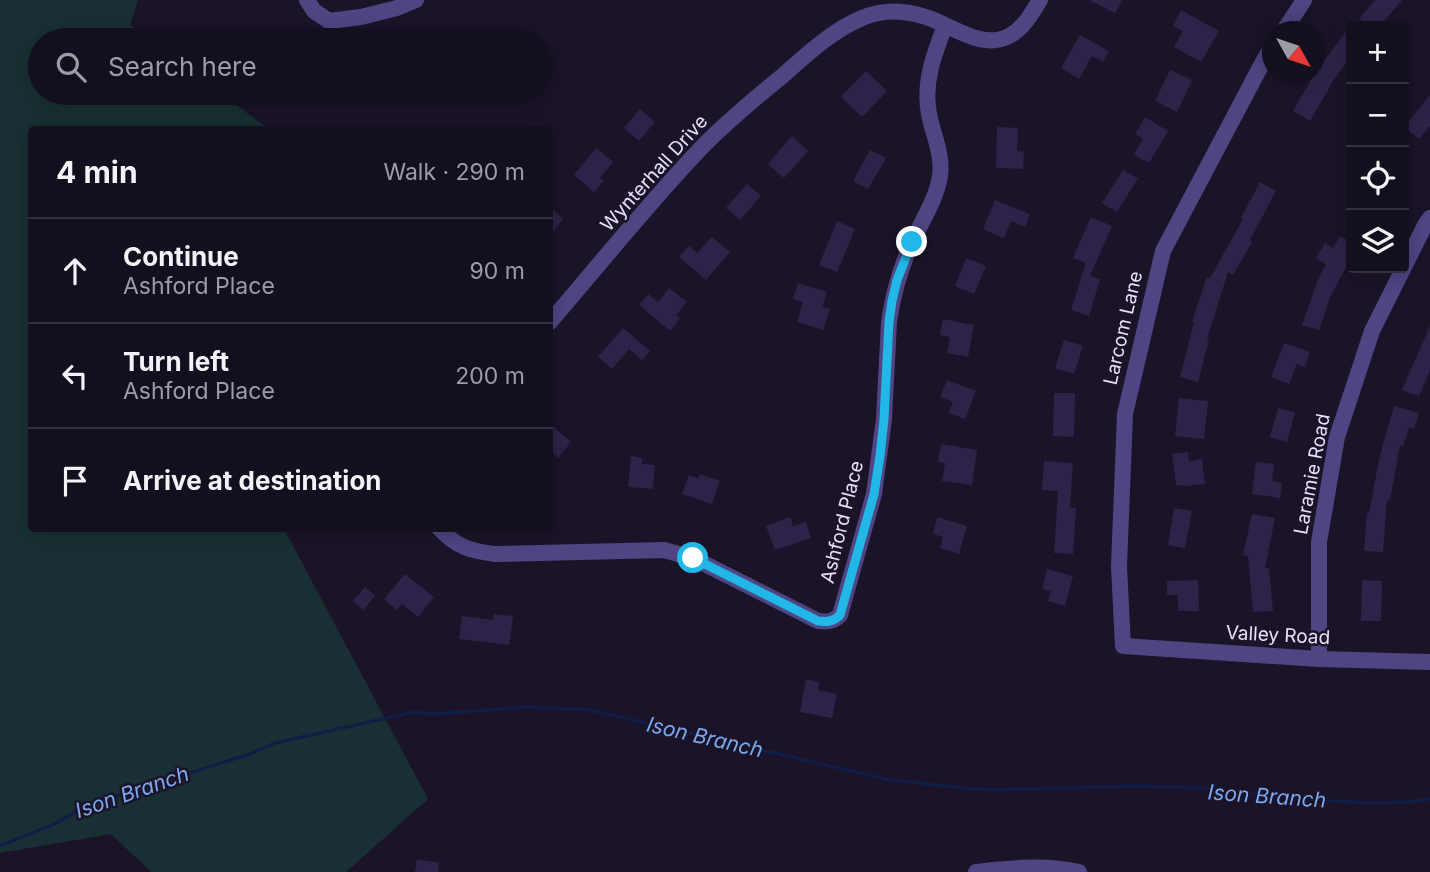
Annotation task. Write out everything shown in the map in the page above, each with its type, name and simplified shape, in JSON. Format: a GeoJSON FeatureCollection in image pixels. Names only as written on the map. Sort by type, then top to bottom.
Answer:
{"type":"FeatureCollection","features":[{"type":"Feature","properties":{"kind":"street"},"geometry":{"type":"LineString","coordinates":[[307,0],[314,11],[329,21],[361,17],[416,0]]}},
{"type":"Feature","properties":{"kind":"street","name":"Wynterhall Drive"},"geometry":{"type":"LineString","coordinates":[[553,319],[705,145],[799,61],[846,26],[869,16],[895,11],[916,14],[983,40],[1001,39],[1010,36],[1025,23],[1040,0]]}},
{"type":"Feature","properties":{"kind":"street"},"geometry":{"type":"LineString","coordinates":[[1290,21],[1304,0]]}},
{"type":"Feature","properties":{"kind":"street","name":"Ashford Place"},"geometry":{"type":"LineString","coordinates":[[442,532],[471,551],[495,554],[664,550],[693,558],[818,621],[835,620],[840,615],[874,494],[880,456],[892,301],[912,242],[932,205],[940,177],[940,159],[929,112],[928,80],[945,26]]}},
{"type":"Feature","properties":{"kind":"street","name":"Larcom Lane"},"geometry":{"type":"LineString","coordinates":[[1123,646],[1119,567],[1125,414],[1163,251],[1262,64]]}},
{"type":"Feature","properties":{"kind":"street","name":"Laramie Road"},"geometry":{"type":"LineString","coordinates":[[1318,659],[1319,542],[1337,437],[1372,331],[1430,219]]}},
{"type":"Feature","properties":{"kind":"street","name":"Valley Road"},"geometry":{"type":"LineString","coordinates":[[1123,646],[1318,659],[1430,662]]}},
{"type":"Feature","properties":{"kind":"street"},"geometry":{"type":"LineString","coordinates":[[976,872],[1024,867],[1079,872]]}},
{"type":"Feature","properties":{"kind":"green space"},"geometry":{"type":"Polygon","coordinates":[[[0,0],[138,0],[130,25],[134,28],[28,28],[28,105],[236,105],[265,126],[28,126],[28,532],[286,532],[428,799],[346,872],[151,872],[111,834],[0,853],[0,0]]]}},
{"type":"Feature","properties":{"kind":"building"},"geometry":{"type":"Polygon","coordinates":[[[1089,0],[1122,0],[1115,13],[1089,0]]]}},
{"type":"Feature","properties":{"kind":"building"},"geometry":{"type":"Polygon","coordinates":[[[1375,0],[1402,0],[1384,21],[1359,19],[1375,0]]]}},
{"type":"Feature","properties":{"kind":"building"},"geometry":{"type":"Polygon","coordinates":[[[1181,10],[1219,31],[1201,62],[1174,47],[1183,31],[1173,26],[1181,10]]]}},
{"type":"Feature","properties":{"kind":"building"},"geometry":{"type":"Polygon","coordinates":[[[1346,32],[1346,63],[1310,121],[1293,111],[1309,84],[1325,84],[1325,59],[1346,32]]]}},
{"type":"Feature","properties":{"kind":"building"},"geometry":{"type":"Polygon","coordinates":[[[1080,35],[1109,51],[1103,62],[1092,56],[1079,79],[1061,68],[1080,35]]]}},
{"type":"Feature","properties":{"kind":"building"},"geometry":{"type":"Polygon","coordinates":[[[1170,70],[1192,80],[1177,112],[1155,101],[1170,70]]]}},
{"type":"Feature","properties":{"kind":"building"},"geometry":{"type":"Polygon","coordinates":[[[866,71],[887,91],[862,117],[841,97],[866,71]]]}},
{"type":"Feature","properties":{"kind":"building"},"geometry":{"type":"Polygon","coordinates":[[[1430,95],[1430,126],[1419,139],[1409,131],[1409,121],[1430,95]]]}},
{"type":"Feature","properties":{"kind":"building"},"geometry":{"type":"Polygon","coordinates":[[[640,109],[655,122],[639,141],[624,128],[640,109]]]}},
{"type":"Feature","properties":{"kind":"building"},"geometry":{"type":"Polygon","coordinates":[[[1145,117],[1168,131],[1149,163],[1134,155],[1143,138],[1135,134],[1145,117]]]}},
{"type":"Feature","properties":{"kind":"building"},"geometry":{"type":"Polygon","coordinates":[[[997,127],[1018,128],[1017,151],[1024,152],[1023,169],[996,168],[997,127]]]}},
{"type":"Feature","properties":{"kind":"building"},"geometry":{"type":"Polygon","coordinates":[[[792,136],[808,151],[784,178],[768,164],[792,136]]]}},
{"type":"Feature","properties":{"kind":"building"},"geometry":{"type":"Polygon","coordinates":[[[596,148],[613,162],[600,178],[604,181],[594,192],[574,175],[596,148]]]}},
{"type":"Feature","properties":{"kind":"building"},"geometry":{"type":"Polygon","coordinates":[[[870,150],[886,158],[868,189],[853,181],[870,150]]]}},
{"type":"Feature","properties":{"kind":"building"},"geometry":{"type":"Polygon","coordinates":[[[1123,170],[1138,178],[1117,212],[1102,203],[1123,170]]]}},
{"type":"Feature","properties":{"kind":"building"},"geometry":{"type":"Polygon","coordinates":[[[1260,182],[1276,191],[1233,275],[1228,272],[1207,339],[1209,340],[1198,382],[1180,377],[1192,322],[1207,277],[1210,278],[1243,219],[1241,218],[1260,182]]]}},
{"type":"Feature","properties":{"kind":"building"},"geometry":{"type":"Polygon","coordinates":[[[747,184],[761,196],[740,220],[726,208],[747,184]]]}},
{"type":"Feature","properties":{"kind":"building"},"geometry":{"type":"Polygon","coordinates":[[[995,200],[1030,214],[1025,227],[1011,221],[1004,238],[983,229],[995,200]]]}},
{"type":"Feature","properties":{"kind":"building"},"geometry":{"type":"Polygon","coordinates":[[[553,210],[563,219],[553,231],[553,210]]]}},
{"type":"Feature","properties":{"kind":"building"},"geometry":{"type":"Polygon","coordinates":[[[1091,217],[1112,226],[1090,276],[1100,279],[1089,316],[1071,310],[1086,263],[1073,258],[1091,217]]]}},
{"type":"Feature","properties":{"kind":"building"},"geometry":{"type":"Polygon","coordinates":[[[837,221],[855,229],[837,272],[819,265],[837,221]]]}},
{"type":"Feature","properties":{"kind":"building"},"geometry":{"type":"Polygon","coordinates":[[[1340,236],[1346,239],[1346,267],[1331,295],[1319,330],[1302,325],[1326,264],[1316,258],[1325,243],[1333,248],[1340,236]]]}},
{"type":"Feature","properties":{"kind":"building"},"geometry":{"type":"Polygon","coordinates":[[[712,237],[730,252],[706,280],[679,257],[689,246],[697,253],[712,237]]]}},
{"type":"Feature","properties":{"kind":"building"},"geometry":{"type":"Polygon","coordinates":[[[966,258],[986,266],[974,294],[955,286],[966,258]]]}},
{"type":"Feature","properties":{"kind":"building"},"geometry":{"type":"Polygon","coordinates":[[[798,283],[827,292],[822,307],[830,309],[823,330],[797,322],[803,302],[793,299],[798,283]]]}},
{"type":"Feature","properties":{"kind":"building"},"geometry":{"type":"Polygon","coordinates":[[[669,288],[687,302],[676,315],[680,318],[670,331],[639,305],[648,294],[658,302],[669,288]]]}},
{"type":"Feature","properties":{"kind":"building"},"geometry":{"type":"Polygon","coordinates":[[[943,319],[974,325],[968,357],[947,353],[950,337],[940,335],[943,319]]]}},
{"type":"Feature","properties":{"kind":"building"},"geometry":{"type":"Polygon","coordinates":[[[1430,326],[1430,370],[1419,396],[1402,390],[1430,326]]]}},
{"type":"Feature","properties":{"kind":"building"},"geometry":{"type":"Polygon","coordinates":[[[623,328],[650,351],[642,360],[629,349],[612,369],[598,357],[623,328]]]}},
{"type":"Feature","properties":{"kind":"building"},"geometry":{"type":"Polygon","coordinates":[[[1064,340],[1083,346],[1074,374],[1055,368],[1064,340]]]}},
{"type":"Feature","properties":{"kind":"building"},"geometry":{"type":"Polygon","coordinates":[[[1284,343],[1310,352],[1305,367],[1297,364],[1289,384],[1271,377],[1284,343]]]}},
{"type":"Feature","properties":{"kind":"building"},"geometry":{"type":"Polygon","coordinates":[[[947,380],[976,391],[965,419],[949,413],[953,402],[940,397],[947,380]]]}},
{"type":"Feature","properties":{"kind":"building"},"geometry":{"type":"Polygon","coordinates":[[[1054,393],[1075,393],[1074,437],[1053,436],[1054,393]]]}},
{"type":"Feature","properties":{"kind":"building"},"geometry":{"type":"Polygon","coordinates":[[[1179,398],[1208,401],[1204,439],[1175,436],[1179,398]]]}},
{"type":"Feature","properties":{"kind":"building"},"geometry":{"type":"Polygon","coordinates":[[[1394,406],[1419,413],[1414,429],[1409,427],[1403,446],[1400,445],[1390,500],[1387,499],[1383,552],[1364,551],[1367,513],[1394,406]]]}},
{"type":"Feature","properties":{"kind":"building"},"geometry":{"type":"Polygon","coordinates":[[[1278,408],[1295,412],[1287,442],[1270,437],[1278,408]]]}},
{"type":"Feature","properties":{"kind":"building"},"geometry":{"type":"Polygon","coordinates":[[[553,427],[571,442],[558,458],[553,453],[553,427]]]}},
{"type":"Feature","properties":{"kind":"building"},"geometry":{"type":"Polygon","coordinates":[[[941,444],[977,450],[972,485],[942,481],[945,463],[938,462],[941,444]]]}},
{"type":"Feature","properties":{"kind":"building"},"geometry":{"type":"Polygon","coordinates":[[[1188,452],[1189,461],[1202,459],[1205,484],[1176,485],[1172,454],[1188,452]]]}},
{"type":"Feature","properties":{"kind":"building"},"geometry":{"type":"Polygon","coordinates":[[[631,456],[642,458],[642,464],[655,465],[653,489],[628,487],[631,456]]]}},
{"type":"Feature","properties":{"kind":"building"},"geometry":{"type":"Polygon","coordinates":[[[1044,461],[1073,463],[1070,508],[1076,508],[1073,554],[1054,553],[1058,491],[1042,490],[1044,461]]]}},
{"type":"Feature","properties":{"kind":"building"},"geometry":{"type":"Polygon","coordinates":[[[1256,462],[1274,464],[1272,481],[1282,483],[1280,498],[1252,494],[1256,462]]]}},
{"type":"Feature","properties":{"kind":"building"},"geometry":{"type":"Polygon","coordinates":[[[700,474],[720,481],[712,504],[682,494],[689,475],[698,479],[700,474]]]}},
{"type":"Feature","properties":{"kind":"building"},"geometry":{"type":"Polygon","coordinates":[[[1174,508],[1192,511],[1185,548],[1168,545],[1174,508]]]}},
{"type":"Feature","properties":{"kind":"building"},"geometry":{"type":"Polygon","coordinates":[[[1252,514],[1275,518],[1265,568],[1269,568],[1273,611],[1253,612],[1248,556],[1243,555],[1252,514]]]}},
{"type":"Feature","properties":{"kind":"building"},"geometry":{"type":"Polygon","coordinates":[[[790,517],[793,526],[806,522],[811,538],[775,550],[766,526],[790,517]]]}},
{"type":"Feature","properties":{"kind":"building"},"geometry":{"type":"Polygon","coordinates":[[[937,517],[967,526],[959,554],[940,548],[943,537],[933,534],[937,517]]]}},
{"type":"Feature","properties":{"kind":"building"},"geometry":{"type":"Polygon","coordinates":[[[1047,569],[1073,576],[1065,606],[1048,601],[1051,591],[1042,589],[1047,569]]]}},
{"type":"Feature","properties":{"kind":"building"},"geometry":{"type":"Polygon","coordinates":[[[405,574],[434,597],[418,617],[402,604],[397,610],[384,599],[405,574]]]}},
{"type":"Feature","properties":{"kind":"building"},"geometry":{"type":"Polygon","coordinates":[[[1198,580],[1199,611],[1178,611],[1178,595],[1167,595],[1167,581],[1198,580]]]}},
{"type":"Feature","properties":{"kind":"building"},"geometry":{"type":"Polygon","coordinates":[[[1362,580],[1382,581],[1381,621],[1361,621],[1362,580]]]}},
{"type":"Feature","properties":{"kind":"building"},"geometry":{"type":"Polygon","coordinates":[[[365,587],[375,596],[363,610],[353,601],[365,587]]]}},
{"type":"Feature","properties":{"kind":"building"},"geometry":{"type":"Polygon","coordinates":[[[494,614],[513,616],[509,645],[459,639],[462,616],[493,620],[494,614]]]}},
{"type":"Feature","properties":{"kind":"building"},"geometry":{"type":"Polygon","coordinates":[[[806,679],[819,682],[818,690],[837,694],[832,718],[800,712],[806,679]]]}},
{"type":"Feature","properties":{"kind":"building"},"geometry":{"type":"Polygon","coordinates":[[[417,859],[439,863],[438,872],[415,872],[417,859]]]}},
{"type":"Feature","properties":{"kind":"waterway","name":"Ison Branch"},"geometry":{"type":"LineString","coordinates":[[0,846],[57,823],[85,806],[250,754],[275,743],[414,712],[435,714],[526,707],[590,710],[886,779],[962,788],[990,790],[1136,786],[1206,788],[1297,799],[1371,803],[1430,799]]}},
{"type":"Feature","properties":{"kind":"route"},"geometry":{"type":"LineString","coordinates":[[693,558],[818,621],[835,620],[840,615],[874,494],[884,419],[892,301],[912,242]]}}]}
